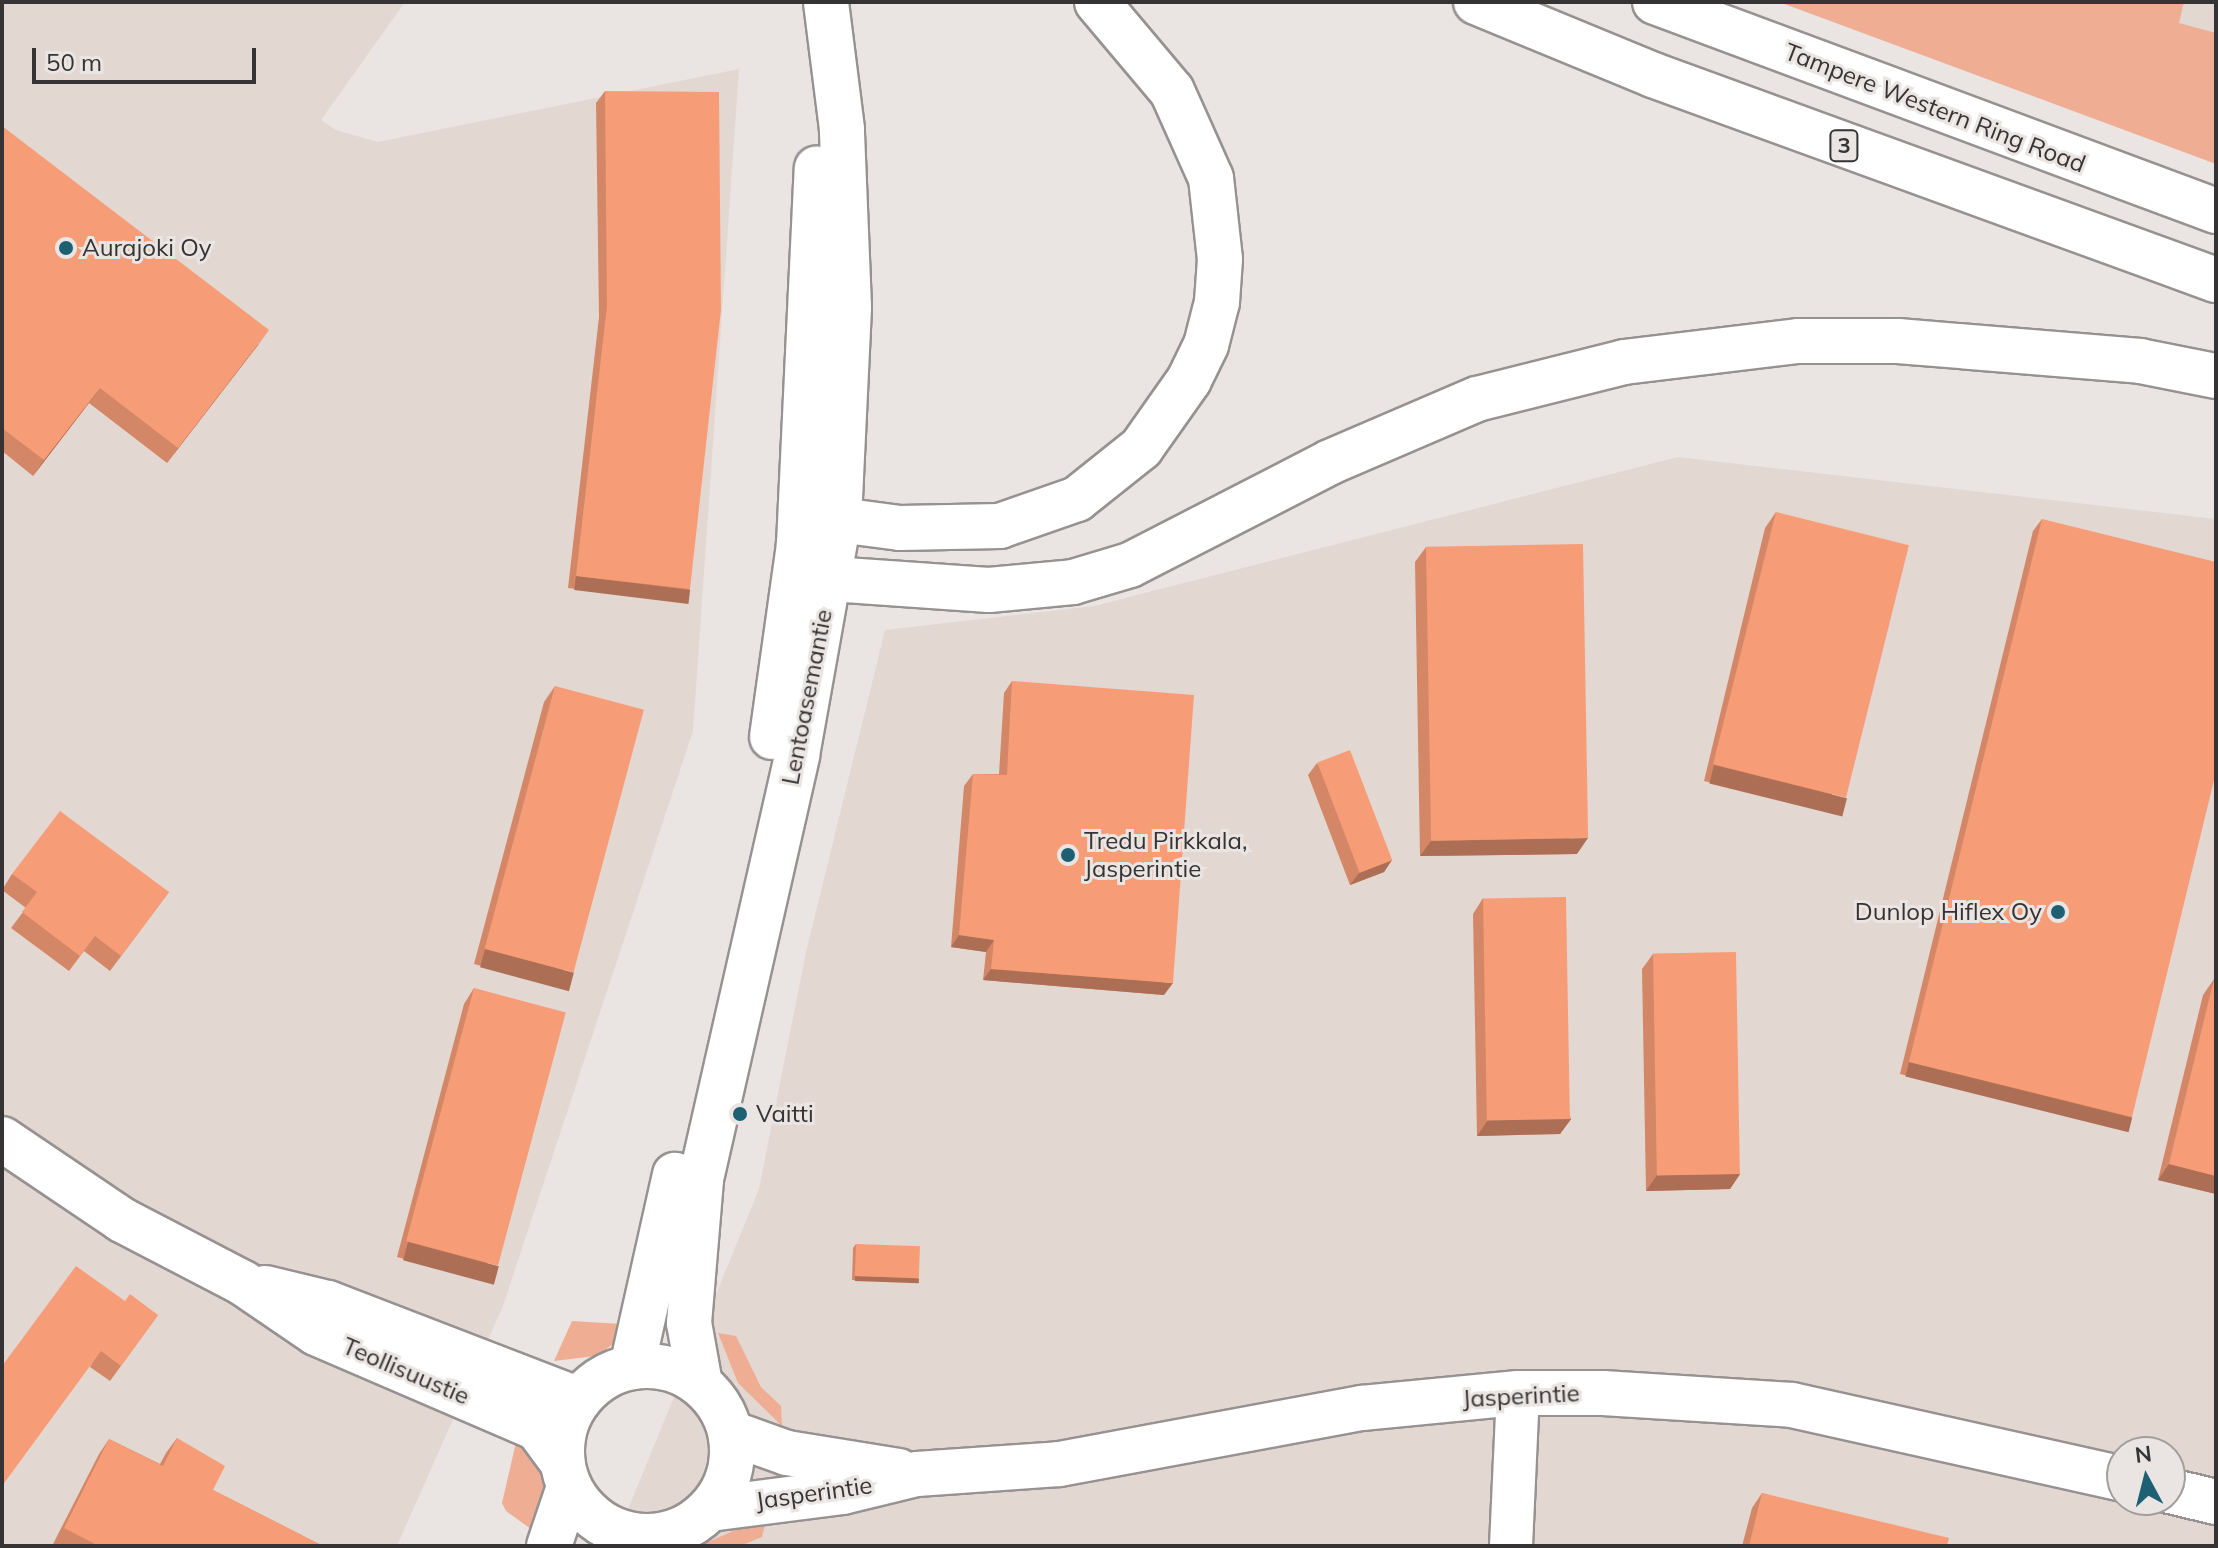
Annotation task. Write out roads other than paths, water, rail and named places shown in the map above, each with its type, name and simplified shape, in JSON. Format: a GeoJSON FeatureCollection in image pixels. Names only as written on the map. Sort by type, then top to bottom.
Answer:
{"type":"FeatureCollection","features":[{"type":"Feature","properties":{"kind":"main road","name":"Lentoasemantie"},"geometry":{"type":"LineString","coordinates":[[700,1384],[689,1323],[701,1179],[831,579],[839,520],[849,307],[842,129],[824,2]]}},
{"type":"Feature","properties":{"kind":"main road","name":"Lentoasemantie"},"geometry":{"type":"LineString","coordinates":[[632,1367],[770,753],[799,544],[824,2]]}},
{"type":"Feature","properties":{"kind":"main road"},"geometry":{"type":"LineString","coordinates":[[1097,2],[1172,91],[1211,178],[1219,220],[1217,302],[1189,380],[1141,448],[1113,474],[1077,499],[1036,516],[952,530],[839,520],[799,544],[831,579],[989,590],[1073,582],[1130,565],[1330,462],[1465,404],[1550,377],[1639,360],[1798,341],[1898,341],[2140,361],[2216,376]]}},
{"type":"Feature","properties":{"kind":"main road","name":"3"},"geometry":{"type":"LineString","coordinates":[[1476,2],[1653,75],[2216,280]]}},
{"type":"Feature","properties":{"kind":"main road","name":"Tampere Western Ring Road"},"geometry":{"type":"LineString","coordinates":[[1655,2],[2216,211]]}},
{"type":"Feature","properties":{"kind":"main road","name":"Teollisuustie"},"geometry":{"type":"LineString","coordinates":[[2,1139],[122,1220],[243,1283],[316,1333],[537,1428],[566,1474]]}},
{"type":"Feature","properties":{"kind":"main road","name":"Teollisuustie"},"geometry":{"type":"LineString","coordinates":[[243,1283],[328,1303],[579,1400]]}},
{"type":"Feature","properties":{"kind":"main road"},"geometry":{"type":"LineString","coordinates":[[549,1546],[566,1474],[568,1419],[579,1400],[612,1373],[632,1367],[656,1366],[700,1384],[719,1406],[731,1433],[732,1460],[725,1486],[710,1509],[675,1531],[628,1541],[596,1519],[566,1474]]}},
{"type":"Feature","properties":{"kind":"main road","name":"Jasperintie"},"geometry":{"type":"LineString","coordinates":[[710,1509],[843,1492],[917,1474],[1059,1464],[1362,1408],[1518,1393],[1603,1393],[1792,1405],[2106,1475]]}},
{"type":"Feature","properties":{"kind":"main road","name":"Jasperintie"},"geometry":{"type":"LineString","coordinates":[[731,1433],[787,1453],[917,1474]]}},
{"type":"Feature","properties":{"kind":"main road"},"geometry":{"type":"LineString","coordinates":[[2186,1495],[2216,1502]]}},
{"type":"Feature","properties":{"kind":"street"},"geometry":{"type":"LineString","coordinates":[[1511,1546],[1518,1393]]}},
{"type":"Feature","properties":{"kind":"place","name":"Aurajoki Oy"},"geometry":{"type":"Point","coordinates":[66,248]}},
{"type":"Feature","properties":{"kind":"place","name":"Tredu Pirkkala, Jasperintie"},"geometry":{"type":"Point","coordinates":[1068,855]}},
{"type":"Feature","properties":{"kind":"place","name":"Dunlop Hiflex Oy"},"geometry":{"type":"Point","coordinates":[2058,912]}},
{"type":"Feature","properties":{"kind":"place","name":"Vaitti"},"geometry":{"type":"Point","coordinates":[740,1114]}}]}
